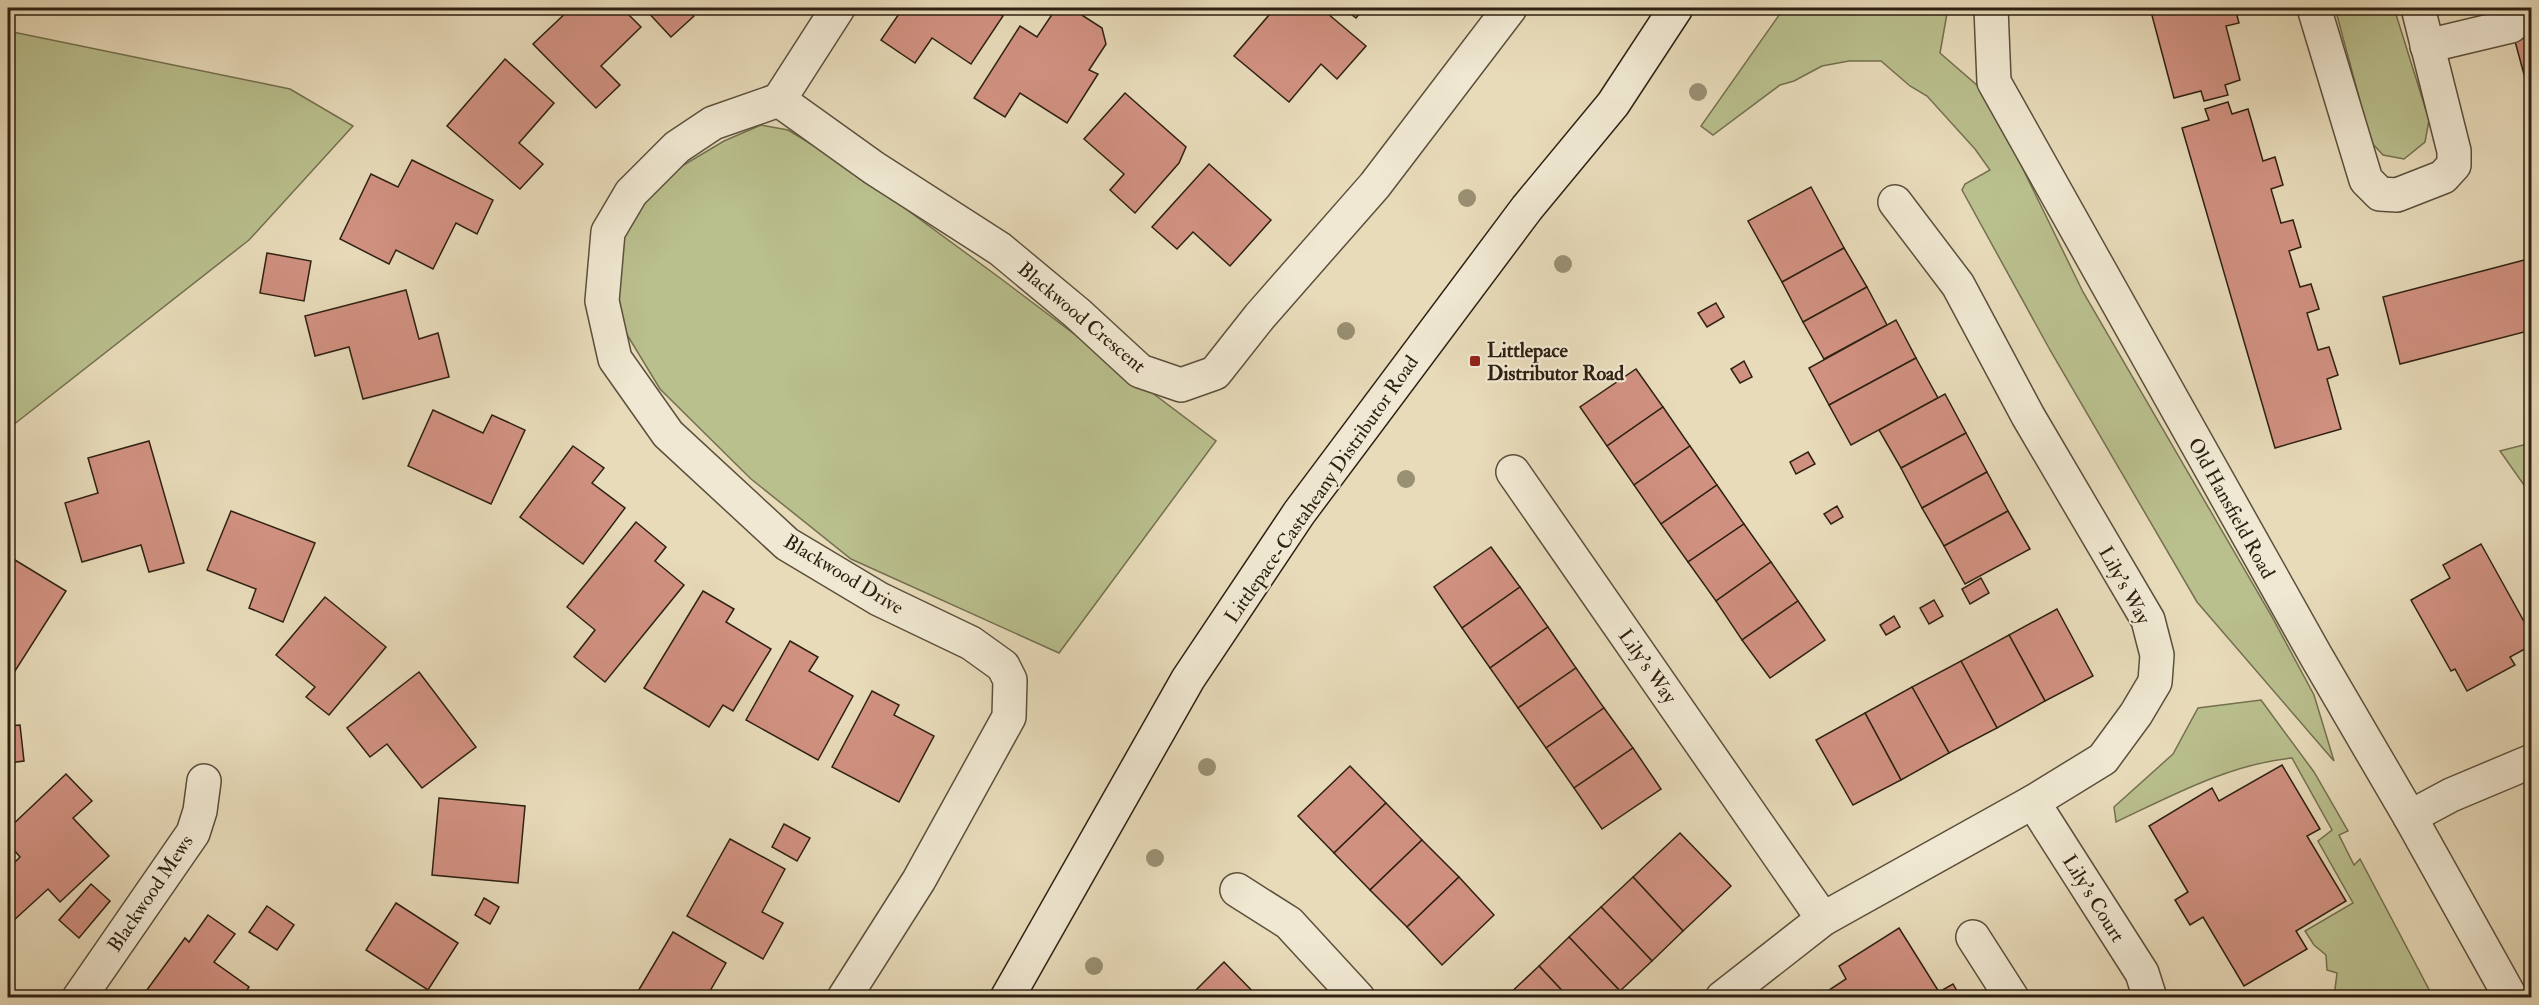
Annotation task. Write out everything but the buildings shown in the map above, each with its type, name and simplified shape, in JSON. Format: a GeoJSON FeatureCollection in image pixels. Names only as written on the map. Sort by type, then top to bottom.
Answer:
{"type":"FeatureCollection","features":[{"type":"Feature","properties":{"kind":"street"},"geometry":{"type":"LineString","coordinates":[[779,100],[838,8]]}},
{"type":"Feature","properties":{"kind":"street","name":"Blackwood Crescent"},"geometry":{"type":"LineString","coordinates":[[779,100],[874,168],[1000,249],[1077,313],[1140,371],[1181,385],[1215,373],[1260,316],[1375,185],[1510,8]]}},
{"type":"Feature","properties":{"kind":"street","name":"Littlepace-Castaheany Distributor Road"},"geometry":{"type":"LineString","coordinates":[[1007,998],[1188,679],[1299,513],[1527,208],[1613,104],[1676,8]]}},
{"type":"Feature","properties":{"kind":"street","name":"Old Hansfield Road"},"geometry":{"type":"LineString","coordinates":[[1991,8],[1994,82],[2511,998]]}},
{"type":"Feature","properties":{"kind":"street"},"geometry":{"type":"LineString","coordinates":[[2314,8],[2366,180],[2380,194],[2397,195],[2443,177],[2454,165],[2454,151],[2418,8]]}},
{"type":"Feature","properties":{"kind":"street"},"geometry":{"type":"LineString","coordinates":[[2427,46],[2511,26]]}},
{"type":"Feature","properties":{"kind":"street","name":"Blackwood Drive"},"geometry":{"type":"LineString","coordinates":[[779,100],[713,123],[676,147],[631,193],[608,232],[602,301],[615,358],[668,434],[787,544],[879,599],[971,643],[1003,666],[1010,680],[1009,717],[920,880],[844,998]]}},
{"type":"Feature","properties":{"kind":"street","name":"Lily's Way"},"geometry":{"type":"LineString","coordinates":[[1722,998],[1823,919],[2033,802],[2103,759],[2136,714],[2155,682],[2157,655],[2148,620],[2028,416],[1958,285],[1895,202]]}},
{"type":"Feature","properties":{"kind":"street","name":"Lily's Way"},"geometry":{"type":"LineString","coordinates":[[1513,472],[1823,919]]}},
{"type":"Feature","properties":{"kind":"street"},"geometry":{"type":"LineString","coordinates":[[2410,817],[2451,795],[2532,761]]}},
{"type":"Feature","properties":{"kind":"street","name":"Blackwood Mews"},"geometry":{"type":"LineString","coordinates":[[79,998],[193,833],[200,811],[204,782]]}},
{"type":"Feature","properties":{"kind":"street","name":"Lily's Court"},"geometry":{"type":"LineString","coordinates":[[2033,802],[2142,973],[2150,998]]}},
{"type":"Feature","properties":{"kind":"street"},"geometry":{"type":"LineString","coordinates":[[1237,890],[1288,923],[1358,998]]}},
{"type":"Feature","properties":{"kind":"street"},"geometry":{"type":"LineString","coordinates":[[1973,937],[2012,998]]}},
{"type":"Feature","properties":{"kind":"green space"},"geometry":{"type":"Polygon","coordinates":[[[1784,8],[1948,8],[1940,53],[1986,93],[2083,292],[2271,615],[2314,695],[2334,761],[2197,602],[2050,350],[1962,190],[1965,184],[1990,170],[1975,149],[1927,96],[1910,86],[1881,61],[1849,61],[1822,66],[1794,81],[1780,85],[1713,135],[1701,126],[1784,8]]]}},
{"type":"Feature","properties":{"kind":"green space"},"geometry":{"type":"Polygon","coordinates":[[[2335,8],[2394,8],[2429,120],[2425,142],[2404,159],[2383,155],[2371,142],[2335,8]]]}},
{"type":"Feature","properties":{"kind":"green space"},"geometry":{"type":"Polygon","coordinates":[[[8,31],[290,89],[353,126],[249,240],[8,429],[8,31]]]}},
{"type":"Feature","properties":{"kind":"green space"},"geometry":{"type":"Polygon","coordinates":[[[761,125],[788,130],[846,165],[1216,441],[1059,653],[851,559],[751,479],[660,389],[623,328],[615,269],[627,226],[660,179],[724,141],[761,125]]]}},
{"type":"Feature","properties":{"kind":"green space"},"geometry":{"type":"Polygon","coordinates":[[[2532,443],[2531,495],[2500,451],[2532,443]]]}},
{"type":"Feature","properties":{"kind":"green space"},"geometry":{"type":"Polygon","coordinates":[[[2261,700],[2314,772],[2348,831],[2339,835],[2354,865],[2360,859],[2433,997],[2334,997],[2337,973],[2327,970],[2326,955],[2314,945],[2305,931],[2353,903],[2318,841],[2332,830],[2292,758],[2246,767],[2201,782],[2116,822],[2114,807],[2173,754],[2198,708],[2261,700]]]}},
{"type":"Feature","properties":{"kind":"place","name":"Littlepace Distributor Road"},"geometry":{"type":"Point","coordinates":[1475,361]}}]}
